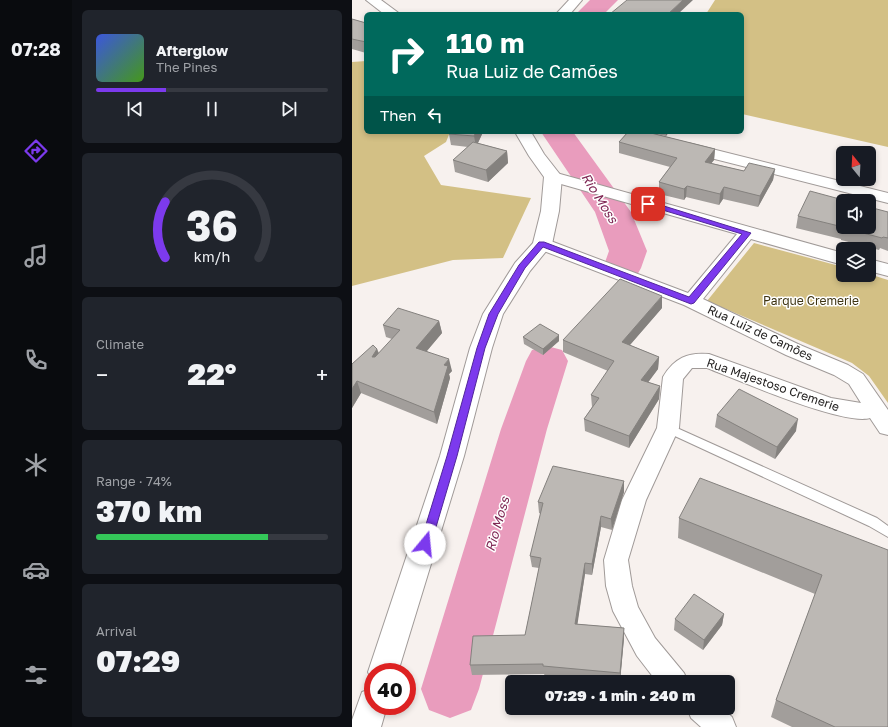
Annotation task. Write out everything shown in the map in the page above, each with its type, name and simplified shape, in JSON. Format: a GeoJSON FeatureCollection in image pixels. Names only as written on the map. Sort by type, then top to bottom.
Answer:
{"type":"FeatureCollection","features":[{"type":"Feature","properties":{"kind":"street"},"geometry":{"type":"LineString","coordinates":[[372,0],[389,12]]}},
{"type":"Feature","properties":{"kind":"street"},"geometry":{"type":"LineString","coordinates":[[565,12],[576,0]]}},
{"type":"Feature","properties":{"kind":"street"},"geometry":{"type":"LineString","coordinates":[[524,134],[536,156],[553,177],[836,257]]}},
{"type":"Feature","properties":{"kind":"street"},"geometry":{"type":"LineString","coordinates":[[672,144],[888,198]]}},
{"type":"Feature","properties":{"kind":"street"},"geometry":{"type":"LineString","coordinates":[[386,663],[421,558],[452,456],[477,363],[491,321],[522,267],[542,244],[550,211],[553,177]]}},
{"type":"Feature","properties":{"kind":"street"},"geometry":{"type":"LineString","coordinates":[[691,301],[747,233]]}},
{"type":"Feature","properties":{"kind":"street","name":"Rua Luiz de Camões"},"geometry":{"type":"LineString","coordinates":[[542,244],[691,301],[793,350],[841,370],[856,379],[888,427]]}},
{"type":"Feature","properties":{"kind":"street"},"geometry":{"type":"LineString","coordinates":[[876,267],[888,270]]}},
{"type":"Feature","properties":{"kind":"street","name":"Rua Majestoso Cremerie"},"geometry":{"type":"LineString","coordinates":[[668,675],[646,647],[626,611],[619,586],[616,560],[634,500],[668,428],[673,377],[685,363],[694,360],[709,361],[828,405],[856,411],[875,408]]}},
{"type":"Feature","properties":{"kind":"street"},"geometry":{"type":"LineString","coordinates":[[365,727],[369,715]]}},
{"type":"Feature","properties":{"kind":"street"},"geometry":{"type":"LineString","coordinates":[[709,715],[722,727]]}},
{"type":"Feature","properties":{"kind":"lane"},"geometry":{"type":"LineString","coordinates":[[668,428],[873,522],[888,532]]}},
{"type":"Feature","properties":{"kind":"green space"},"geometry":{"type":"Polygon","coordinates":[[[715,0],[888,0],[888,147],[744,114],[744,12],[707,12],[715,0]]]}},
{"type":"Feature","properties":{"kind":"green space"},"geometry":{"type":"Polygon","coordinates":[[[364,61],[364,134],[449,134],[446,142],[424,156],[441,185],[531,198],[503,258],[453,260],[352,286],[352,62],[364,61]]]}},
{"type":"Feature","properties":{"kind":"green space","name":"Parque Cremerie"},"geometry":{"type":"Polygon","coordinates":[[[754,243],[836,265],[836,282],[876,282],[876,276],[888,280],[888,403],[869,376],[852,363],[707,301],[754,243]]]}},
{"type":"Feature","properties":{"kind":"building"},"geometry":{"type":"Polygon","coordinates":[[[627,0],[683,0],[670,12],[612,12],[627,0]]]}},
{"type":"Feature","properties":{"kind":"building"},"geometry":{"type":"Polygon","coordinates":[[[352,19],[364,22],[364,42],[352,39],[352,19]]]}},
{"type":"Feature","properties":{"kind":"building"},"geometry":{"type":"Polygon","coordinates":[[[449,134],[475,134],[474,136],[449,134]]]}},
{"type":"Feature","properties":{"kind":"building"},"geometry":{"type":"Polygon","coordinates":[[[626,134],[655,134],[715,149],[705,162],[744,171],[749,163],[775,169],[760,196],[724,187],[720,194],[687,186],[684,189],[659,182],[677,158],[619,142],[626,134]]]}},
{"type":"Feature","properties":{"kind":"building"},"geometry":{"type":"Polygon","coordinates":[[[473,142],[507,151],[486,170],[453,160],[473,142]]]}},
{"type":"Feature","properties":{"kind":"building"},"geometry":{"type":"Polygon","coordinates":[[[810,191],[836,198],[836,225],[798,216],[810,191]]]}},
{"type":"Feature","properties":{"kind":"building"},"geometry":{"type":"Polygon","coordinates":[[[876,209],[888,212],[888,238],[867,234],[876,234],[876,209]]]}},
{"type":"Feature","properties":{"kind":"building"},"geometry":{"type":"Polygon","coordinates":[[[620,279],[662,296],[622,342],[659,357],[641,380],[660,386],[629,436],[584,419],[599,398],[591,395],[614,361],[563,340],[620,279]]]}},
{"type":"Feature","properties":{"kind":"building"},"geometry":{"type":"Polygon","coordinates":[[[398,308],[439,321],[416,348],[449,359],[444,365],[448,366],[434,412],[357,381],[352,389],[352,364],[373,345],[377,349],[372,357],[375,357],[400,330],[383,325],[398,308]]]}},
{"type":"Feature","properties":{"kind":"building"},"geometry":{"type":"Polygon","coordinates":[[[540,324],[559,335],[543,349],[523,337],[540,324]]]}},
{"type":"Feature","properties":{"kind":"building"},"geometry":{"type":"Polygon","coordinates":[[[739,389],[798,419],[777,447],[717,415],[739,389]]]}},
{"type":"Feature","properties":{"kind":"building"},"geometry":{"type":"Polygon","coordinates":[[[553,466],[624,481],[611,519],[601,516],[592,564],[585,563],[575,624],[624,628],[620,673],[543,666],[543,664],[470,665],[473,636],[525,635],[541,558],[530,556],[543,503],[538,502],[553,466]]]}},
{"type":"Feature","properties":{"kind":"building"},"geometry":{"type":"Polygon","coordinates":[[[700,478],[888,550],[888,727],[835,727],[776,700],[822,575],[679,518],[700,478]]]}},
{"type":"Feature","properties":{"kind":"building"},"geometry":{"type":"Polygon","coordinates":[[[694,594],[724,614],[704,640],[675,619],[694,594]]]}},
{"type":"Feature","properties":{"kind":"waterway","name":"Rio Moss"},"geometry":{"type":"LineString","coordinates":[[591,12],[605,0]]}},
{"type":"Feature","properties":{"kind":"waterway","name":"Rio Moss"},"geometry":{"type":"LineString","coordinates":[[558,134],[613,212],[628,251],[622,268]]}},
{"type":"Feature","properties":{"kind":"waterway","name":"Rio Moss"},"geometry":{"type":"LineString","coordinates":[[450,689],[524,429],[547,361]]}},
{"type":"Feature","properties":{"kind":"route"},"geometry":{"type":"LineString","coordinates":[[425,544],[452,456],[470,385],[493,314],[522,267],[542,244],[691,301],[747,233],[648,204]]}}]}
